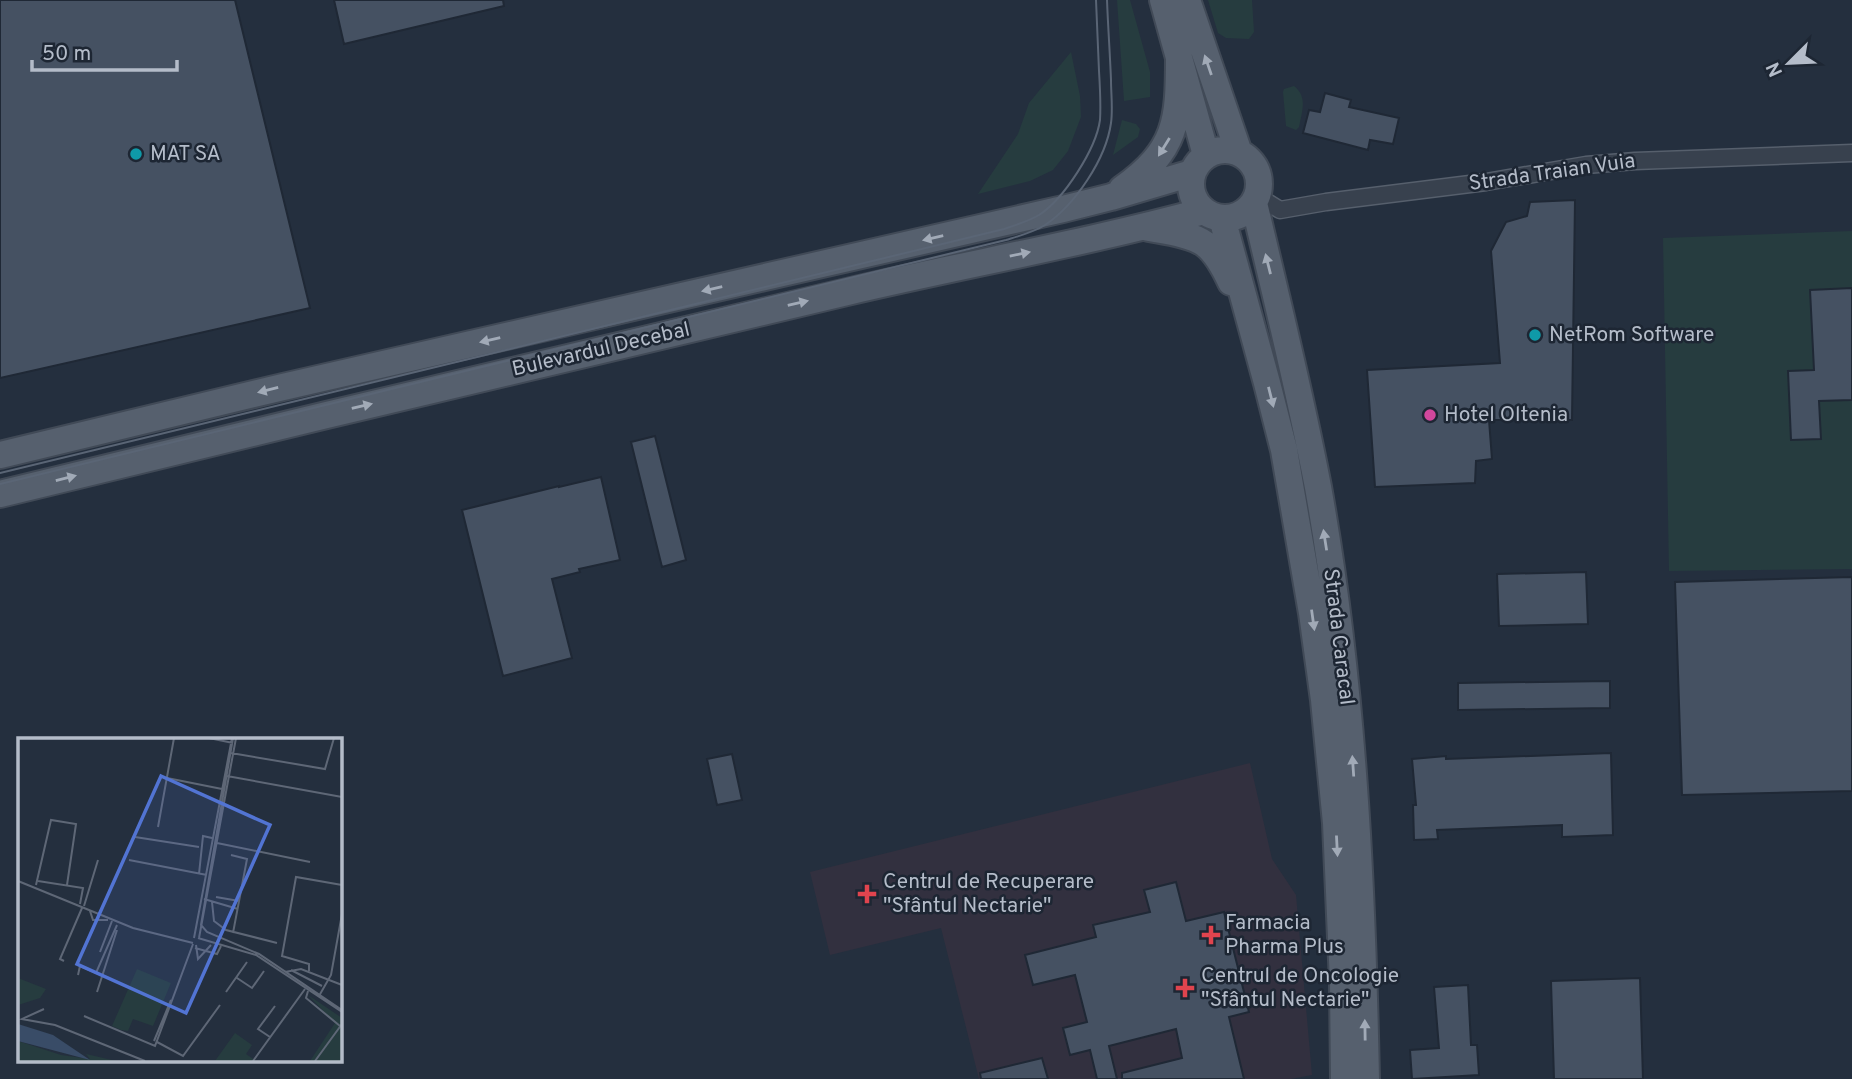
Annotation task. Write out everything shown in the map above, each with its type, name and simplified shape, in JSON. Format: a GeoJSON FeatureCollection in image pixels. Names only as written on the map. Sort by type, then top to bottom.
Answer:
{"type":"FeatureCollection","features":[{"type":"Feature","properties":{"kind":"main road"},"geometry":{"type":"LineString","coordinates":[[1163,0],[1179,57],[1199,164],[1191,187],[1195,201],[1213,215],[1234,217],[1245,212],[1255,200],[1259,189],[1258,174],[1247,158],[1228,150],[1216,151],[1199,164]]}},
{"type":"Feature","properties":{"kind":"main road"},"geometry":{"type":"LineString","coordinates":[[1187,0],[1238,153]]}},
{"type":"Feature","properties":{"kind":"main road"},"geometry":{"type":"LineString","coordinates":[[1111,197],[1145,172],[1166,145],[1173,131],[1179,57]]}},
{"type":"Feature","properties":{"kind":"main road","name":"Bulevardul Decebal"},"geometry":{"type":"LineString","coordinates":[[0,455],[283,387],[1111,197],[1199,164]]}},
{"type":"Feature","properties":{"kind":"main road","name":"Strada Caracal"},"geometry":{"type":"LineString","coordinates":[[1255,200],[1318,488],[1335,606],[1352,749],[1364,981],[1366,1079]]}},
{"type":"Feature","properties":{"kind":"main road","name":"Bulevardul Decebal"},"geometry":{"type":"LineString","coordinates":[[0,494],[838,294],[1144,227],[1213,215]]}},
{"type":"Feature","properties":{"kind":"main road","name":"Strada Caracal"},"geometry":{"type":"LineString","coordinates":[[1213,215],[1268,383],[1284,450],[1312,613],[1336,823],[1344,1079]]}},
{"type":"Feature","properties":{"kind":"main road"},"geometry":{"type":"LineString","coordinates":[[1144,227],[1204,243],[1226,273],[1252,331]]}},
{"type":"Feature","properties":{"kind":"street","name":"Strada Traian Vuia"},"geometry":{"type":"LineString","coordinates":[[1255,200],[1280,210],[1486,182],[1586,165],[1852,153]]}},
{"type":"Feature","properties":{"kind":"shaded area"},"geometry":{"type":"Polygon","coordinates":[[[1250,763],[1272,859],[1296,895],[1312,1075],[1291,1079],[979,1079],[941,928],[830,955],[810,872],[1250,763]]]}},
{"type":"Feature","properties":{"kind":"green space"},"geometry":{"type":"Polygon","coordinates":[[[1117,0],[1130,0],[1150,72],[1150,97],[1124,101],[1117,0]]]}},
{"type":"Feature","properties":{"kind":"green space"},"geometry":{"type":"Polygon","coordinates":[[[1208,0],[1252,0],[1254,32],[1249,39],[1226,38],[1218,33],[1208,0]]]}},
{"type":"Feature","properties":{"kind":"green space"},"geometry":{"type":"Polygon","coordinates":[[[1071,52],[1080,96],[1081,117],[1068,151],[1053,170],[1030,181],[978,194],[1018,134],[1029,103],[1071,52]]]}},
{"type":"Feature","properties":{"kind":"green space"},"geometry":{"type":"Polygon","coordinates":[[[1294,86],[1303,100],[1299,127],[1296,130],[1286,126],[1283,92],[1284,89],[1294,86]]]}},
{"type":"Feature","properties":{"kind":"green space"},"geometry":{"type":"Polygon","coordinates":[[[1122,120],[1136,124],[1140,129],[1138,137],[1113,155],[1122,120]]]}},
{"type":"Feature","properties":{"kind":"green space"},"geometry":{"type":"Polygon","coordinates":[[[1852,231],[1852,569],[1669,571],[1663,238],[1852,231]]]}},
{"type":"Feature","properties":{"kind":"building","name":"MAT SA"},"geometry":{"type":"Polygon","coordinates":[[[0,0],[235,0],[310,308],[0,378],[0,0]]]}},
{"type":"Feature","properties":{"kind":"building"},"geometry":{"type":"Polygon","coordinates":[[[334,0],[503,0],[504,6],[344,44],[334,0]]]}},
{"type":"Feature","properties":{"kind":"building"},"geometry":{"type":"Polygon","coordinates":[[[1325,93],[1351,100],[1349,107],[1399,118],[1393,144],[1370,140],[1368,150],[1303,133],[1309,110],[1320,112],[1325,93]]]}},
{"type":"Feature","properties":{"kind":"building"},"geometry":{"type":"Polygon","coordinates":[[[1575,200],[1572,420],[1489,420],[1492,459],[1476,461],[1475,483],[1375,487],[1367,370],[1500,363],[1491,251],[1506,222],[1527,216],[1530,202],[1575,200]]]}},
{"type":"Feature","properties":{"kind":"building"},"geometry":{"type":"Polygon","coordinates":[[[1852,288],[1852,400],[1819,401],[1821,439],[1791,440],[1788,371],[1814,370],[1810,290],[1852,288]]]}},
{"type":"Feature","properties":{"kind":"building"},"geometry":{"type":"Polygon","coordinates":[[[655,436],[686,560],[662,567],[631,442],[655,436]]]}},
{"type":"Feature","properties":{"kind":"building"},"geometry":{"type":"Polygon","coordinates":[[[601,477],[620,560],[579,569],[580,572],[552,579],[572,658],[503,676],[462,510],[601,477]]]}},
{"type":"Feature","properties":{"kind":"building"},"geometry":{"type":"Polygon","coordinates":[[[1586,572],[1588,624],[1499,626],[1497,574],[1586,572]]]}},
{"type":"Feature","properties":{"kind":"building"},"geometry":{"type":"Polygon","coordinates":[[[1852,577],[1852,791],[1682,795],[1675,582],[1852,577]]]}},
{"type":"Feature","properties":{"kind":"building"},"geometry":{"type":"Polygon","coordinates":[[[1610,681],[1610,708],[1458,710],[1458,683],[1610,681]]]}},
{"type":"Feature","properties":{"kind":"building"},"geometry":{"type":"Polygon","coordinates":[[[1611,753],[1613,835],[1562,837],[1562,825],[1437,830],[1438,839],[1414,840],[1413,805],[1416,805],[1412,759],[1611,753]]]}},
{"type":"Feature","properties":{"kind":"building"},"geometry":{"type":"Polygon","coordinates":[[[732,754],[742,800],[717,805],[707,759],[732,754]]]}},
{"type":"Feature","properties":{"kind":"building","name":"Centrul de Oncologie \"Sfântul Nectarie\""},"geometry":{"type":"Polygon","coordinates":[[[1176,882],[1186,921],[1224,912],[1249,1012],[1229,1017],[1244,1079],[1122,1079],[1122,1073],[1182,1058],[1176,1029],[1109,1046],[1117,1079],[1097,1079],[1090,1050],[1070,1055],[1063,1028],[1087,1022],[1075,975],[1033,985],[1025,955],[1096,937],[1093,925],[1150,912],[1144,890],[1176,882]]]}},
{"type":"Feature","properties":{"kind":"building"},"geometry":{"type":"Polygon","coordinates":[[[1640,978],[1643,1079],[1554,1079],[1551,981],[1640,978]]]}},
{"type":"Feature","properties":{"kind":"building"},"geometry":{"type":"Polygon","coordinates":[[[1468,985],[1471,1045],[1477,1045],[1479,1075],[1412,1079],[1410,1050],[1439,1048],[1434,987],[1468,985]]]}},
{"type":"Feature","properties":{"kind":"building"},"geometry":{"type":"Polygon","coordinates":[[[1042,1058],[1048,1079],[981,1079],[980,1073],[1042,1058]]]}},
{"type":"Feature","properties":{"kind":"tram line"},"geometry":{"type":"LineString","coordinates":[[0,473],[1004,229],[1031,219],[1049,208],[1068,186],[1086,159],[1097,132],[1100,102],[1096,0]]}},
{"type":"Feature","properties":{"kind":"tram line"},"geometry":{"type":"LineString","coordinates":[[0,484],[1006,240],[1036,230],[1056,216],[1078,193],[1096,166],[1108,137],[1112,107],[1107,0]]}},
{"type":"Feature","properties":{"kind":"place","name":"MAT SA"},"geometry":{"type":"Point","coordinates":[136,154]}},
{"type":"Feature","properties":{"kind":"place","name":"NetRom Software"},"geometry":{"type":"Point","coordinates":[1535,335]}},
{"type":"Feature","properties":{"kind":"place","name":"Hotel Oltenia"},"geometry":{"type":"Point","coordinates":[1430,415]}},
{"type":"Feature","properties":{"kind":"place","name":"Centrul de Recuperare \"Sfântul Nectarie\""},"geometry":{"type":"Point","coordinates":[867,894]}},
{"type":"Feature","properties":{"kind":"place","name":"Farmacia Pharma Plus"},"geometry":{"type":"Point","coordinates":[1211,935]}},
{"type":"Feature","properties":{"kind":"place","name":"Centrul de Oncologie \"Sfântul Nectarie\""},"geometry":{"type":"Point","coordinates":[1185,988]}}]}
